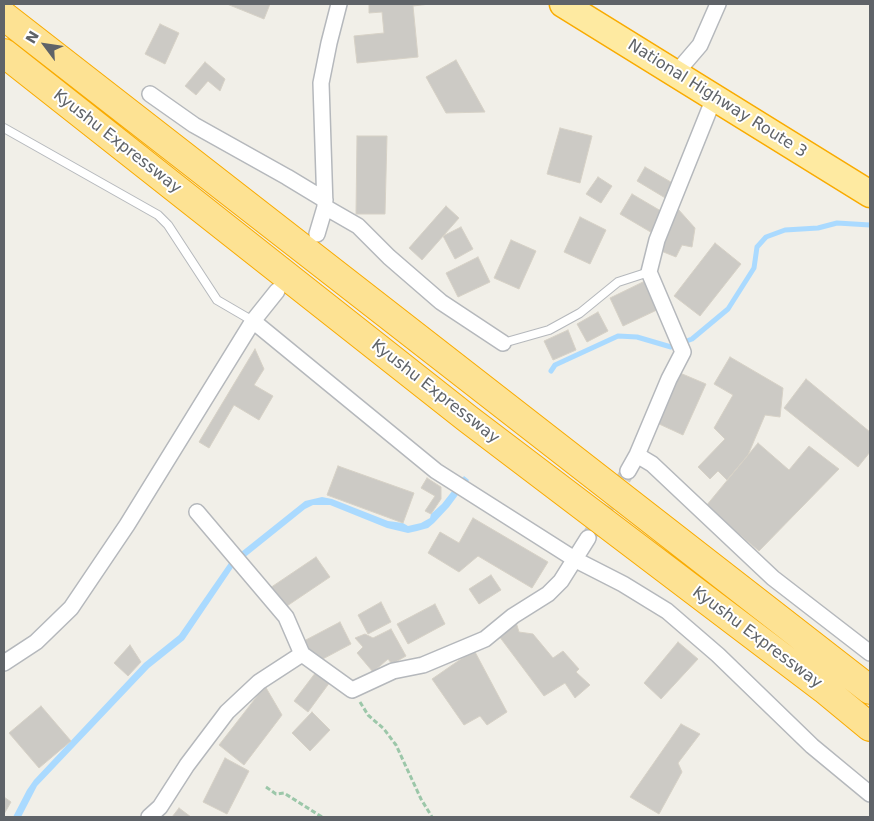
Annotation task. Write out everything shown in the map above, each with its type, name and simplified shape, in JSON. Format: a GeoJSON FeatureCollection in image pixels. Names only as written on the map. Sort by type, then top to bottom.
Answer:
{"type":"FeatureCollection","features":[{"type":"Feature","properties":{"kind":"highway","name":"National Highway Route 3"},"geometry":{"type":"LineString","coordinates":[[563,4],[870,194]]}},
{"type":"Feature","properties":{"kind":"highway","name":"Kyushu Expressway"},"geometry":{"type":"LineString","coordinates":[[4,16],[870,690]]}},
{"type":"Feature","properties":{"kind":"highway","name":"Kyushu Expressway"},"geometry":{"type":"LineString","coordinates":[[4,53],[468,419],[824,689],[870,727]]}},
{"type":"Feature","properties":{"kind":"street"},"geometry":{"type":"LineString","coordinates":[[317,234],[325,203],[321,83],[339,4]]}},
{"type":"Feature","properties":{"kind":"street"},"geometry":{"type":"LineString","coordinates":[[676,73],[700,45],[718,4]]}},
{"type":"Feature","properties":{"kind":"street"},"geometry":{"type":"LineString","coordinates":[[150,94],[194,125],[287,176],[358,226],[389,257],[442,302],[503,343]]}},
{"type":"Feature","properties":{"kind":"street"},"geometry":{"type":"LineString","coordinates":[[628,470],[637,455],[669,379],[683,352],[649,272],[657,240],[714,98]]}},
{"type":"Feature","properties":{"kind":"street"},"geometry":{"type":"LineString","coordinates":[[4,664],[36,642],[71,608],[127,525],[253,321],[277,292]]}},
{"type":"Feature","properties":{"kind":"street"},"geometry":{"type":"LineString","coordinates":[[253,321],[436,471],[576,560],[623,584],[667,611],[718,655],[812,746],[870,794]]}},
{"type":"Feature","properties":{"kind":"street"},"geometry":{"type":"LineString","coordinates":[[637,455],[652,464],[774,578],[870,653]]}},
{"type":"Feature","properties":{"kind":"street"},"geometry":{"type":"LineString","coordinates":[[197,512],[286,617],[302,654],[352,690],[393,671],[423,664],[485,638],[513,616],[548,594],[561,581],[576,560],[588,538]]}},
{"type":"Feature","properties":{"kind":"street"},"geometry":{"type":"LineString","coordinates":[[149,817],[160,807],[187,765],[227,712],[259,682],[302,654]]}},
{"type":"Feature","properties":{"kind":"lane"},"geometry":{"type":"LineString","coordinates":[[4,128],[158,216],[168,225],[217,300],[253,321]]}},
{"type":"Feature","properties":{"kind":"lane"},"geometry":{"type":"LineString","coordinates":[[503,343],[550,330],[580,313],[618,282],[649,272]]}},
{"type":"Feature","properties":{"kind":"path"},"geometry":{"type":"LineString","coordinates":[[352,690],[368,714],[384,729],[396,745],[421,799],[432,817]]}},
{"type":"Feature","properties":{"kind":"path"},"geometry":{"type":"LineString","coordinates":[[266,787],[276,794],[284,793],[322,817]]}},
{"type":"Feature","properties":{"kind":"water"},"geometry":{"type":"Polygon","coordinates":[[[464,476],[469,480],[449,507],[434,523],[428,528],[408,533],[387,528],[330,505],[313,505],[305,509],[234,566],[184,640],[149,668],[37,786],[21,817],[13,817],[34,780],[144,663],[179,635],[231,560],[305,501],[322,497],[332,499],[388,521],[403,523],[408,526],[421,523],[430,518],[431,514],[442,504],[464,476]]]}},
{"type":"Feature","properties":{"kind":"building"},"geometry":{"type":"Polygon","coordinates":[[[227,4],[270,4],[264,19],[227,4]]]}},
{"type":"Feature","properties":{"kind":"building"},"geometry":{"type":"Polygon","coordinates":[[[369,4],[430,4],[413,6],[418,57],[357,63],[354,36],[384,33],[382,12],[369,13],[369,4]]]}},
{"type":"Feature","properties":{"kind":"building"},"geometry":{"type":"Polygon","coordinates":[[[160,24],[179,33],[165,64],[145,54],[160,24]]]}},
{"type":"Feature","properties":{"kind":"building"},"geometry":{"type":"Polygon","coordinates":[[[456,60],[485,112],[446,113],[426,77],[456,60]]]}},
{"type":"Feature","properties":{"kind":"building"},"geometry":{"type":"Polygon","coordinates":[[[205,62],[225,79],[220,91],[208,81],[196,95],[185,86],[205,62]]]}},
{"type":"Feature","properties":{"kind":"building"},"geometry":{"type":"Polygon","coordinates":[[[560,128],[592,136],[580,183],[547,174],[560,128]]]}},
{"type":"Feature","properties":{"kind":"building"},"geometry":{"type":"Polygon","coordinates":[[[357,136],[387,136],[385,214],[356,214],[357,136]]]}},
{"type":"Feature","properties":{"kind":"building"},"geometry":{"type":"Polygon","coordinates":[[[645,167],[676,185],[667,199],[637,181],[645,167]]]}},
{"type":"Feature","properties":{"kind":"building"},"geometry":{"type":"Polygon","coordinates":[[[598,177],[612,186],[601,203],[586,194],[598,177]]]}},
{"type":"Feature","properties":{"kind":"building"},"geometry":{"type":"Polygon","coordinates":[[[632,194],[666,214],[654,234],[620,214],[632,194]]]}},
{"type":"Feature","properties":{"kind":"building"},"geometry":{"type":"Polygon","coordinates":[[[446,206],[459,218],[422,260],[409,248],[446,206]]]}},
{"type":"Feature","properties":{"kind":"building"},"geometry":{"type":"Polygon","coordinates":[[[678,209],[695,228],[692,247],[682,245],[676,257],[661,251],[678,209]]]}},
{"type":"Feature","properties":{"kind":"building"},"geometry":{"type":"Polygon","coordinates":[[[580,217],[606,230],[590,264],[564,252],[580,217]]]}},
{"type":"Feature","properties":{"kind":"building"},"geometry":{"type":"Polygon","coordinates":[[[461,227],[473,249],[455,259],[443,236],[461,227]]]}},
{"type":"Feature","properties":{"kind":"building"},"geometry":{"type":"Polygon","coordinates":[[[511,240],[536,251],[519,289],[494,278],[511,240]]]}},
{"type":"Feature","properties":{"kind":"building"},"geometry":{"type":"Polygon","coordinates":[[[715,243],[741,264],[700,316],[674,296],[715,243]]]}},
{"type":"Feature","properties":{"kind":"building"},"geometry":{"type":"Polygon","coordinates":[[[478,257],[490,282],[458,297],[446,273],[478,257]]]}},
{"type":"Feature","properties":{"kind":"building"},"geometry":{"type":"Polygon","coordinates":[[[645,281],[659,309],[623,326],[610,298],[645,281]]]}},
{"type":"Feature","properties":{"kind":"building"},"geometry":{"type":"Polygon","coordinates":[[[598,312],[608,331],[587,342],[577,324],[598,312]]]}},
{"type":"Feature","properties":{"kind":"building"},"geometry":{"type":"Polygon","coordinates":[[[568,330],[576,350],[553,360],[544,341],[568,330]]]}},
{"type":"Feature","properties":{"kind":"building"},"geometry":{"type":"Polygon","coordinates":[[[255,349],[264,369],[254,385],[273,396],[259,420],[234,405],[209,448],[199,442],[255,349]]]}},
{"type":"Feature","properties":{"kind":"building"},"geometry":{"type":"Polygon","coordinates":[[[730,357],[783,388],[780,417],[765,415],[748,455],[727,480],[718,471],[710,479],[698,467],[725,439],[714,428],[733,395],[714,384],[730,357]]]}},
{"type":"Feature","properties":{"kind":"building"},"geometry":{"type":"Polygon","coordinates":[[[680,373],[706,384],[683,435],[657,423],[680,373]]]}},
{"type":"Feature","properties":{"kind":"building"},"geometry":{"type":"Polygon","coordinates":[[[806,379],[870,432],[870,452],[858,467],[784,408],[806,379]]]}},
{"type":"Feature","properties":{"kind":"building"},"geometry":{"type":"Polygon","coordinates":[[[758,443],[789,470],[809,446],[839,469],[759,551],[706,506],[758,443]]]}},
{"type":"Feature","properties":{"kind":"building"},"geometry":{"type":"Polygon","coordinates":[[[338,466],[414,493],[403,523],[327,495],[338,466]]]}},
{"type":"Feature","properties":{"kind":"building"},"geometry":{"type":"Polygon","coordinates":[[[427,478],[441,487],[441,499],[431,514],[425,511],[435,496],[421,488],[427,478]]]}},
{"type":"Feature","properties":{"kind":"building"},"geometry":{"type":"Polygon","coordinates":[[[473,518],[548,562],[532,588],[478,556],[459,572],[428,553],[440,532],[459,543],[473,518]]]}},
{"type":"Feature","properties":{"kind":"building"},"geometry":{"type":"Polygon","coordinates":[[[316,557],[330,577],[284,608],[270,588],[316,557]]]}},
{"type":"Feature","properties":{"kind":"building"},"geometry":{"type":"Polygon","coordinates":[[[491,575],[501,590],[479,604],[469,589],[491,575]]]}},
{"type":"Feature","properties":{"kind":"building"},"geometry":{"type":"Polygon","coordinates":[[[381,602],[391,622],[368,634],[358,615],[381,602]]]}},
{"type":"Feature","properties":{"kind":"building"},"geometry":{"type":"Polygon","coordinates":[[[435,604],[445,624],[408,644],[397,624],[435,604]]]}},
{"type":"Feature","properties":{"kind":"building"},"geometry":{"type":"Polygon","coordinates":[[[515,619],[519,632],[533,634],[553,658],[563,651],[579,669],[576,672],[590,685],[575,698],[565,683],[544,696],[499,636],[515,619]]]}},
{"type":"Feature","properties":{"kind":"building"},"geometry":{"type":"Polygon","coordinates":[[[340,622],[351,644],[319,661],[302,642],[340,622]]]}},
{"type":"Feature","properties":{"kind":"building"},"geometry":{"type":"Polygon","coordinates":[[[391,629],[406,656],[392,664],[388,659],[373,672],[357,653],[363,647],[355,638],[365,634],[373,638],[391,629]]]}},
{"type":"Feature","properties":{"kind":"building"},"geometry":{"type":"Polygon","coordinates":[[[678,642],[698,659],[661,699],[644,683],[678,642]]]}},
{"type":"Feature","properties":{"kind":"building"},"geometry":{"type":"Polygon","coordinates":[[[130,645],[141,662],[128,676],[114,663],[130,645]]]}},
{"type":"Feature","properties":{"kind":"building"},"geometry":{"type":"Polygon","coordinates":[[[474,650],[507,712],[487,725],[480,716],[464,725],[432,679],[474,650]]]}},
{"type":"Feature","properties":{"kind":"building"},"geometry":{"type":"Polygon","coordinates":[[[316,672],[330,682],[308,712],[294,701],[316,672]]]}},
{"type":"Feature","properties":{"kind":"building"},"geometry":{"type":"Polygon","coordinates":[[[265,686],[282,715],[244,765],[219,745],[265,686]]]}},
{"type":"Feature","properties":{"kind":"building"},"geometry":{"type":"Polygon","coordinates":[[[41,706],[71,741],[39,768],[9,733],[41,706]]]}},
{"type":"Feature","properties":{"kind":"building"},"geometry":{"type":"Polygon","coordinates":[[[312,712],[330,730],[310,751],[292,733],[312,712]]]}},
{"type":"Feature","properties":{"kind":"building"},"geometry":{"type":"Polygon","coordinates":[[[681,724],[700,734],[678,763],[682,772],[659,814],[630,797],[681,724]]]}},
{"type":"Feature","properties":{"kind":"building"},"geometry":{"type":"Polygon","coordinates":[[[225,758],[249,771],[227,814],[203,802],[225,758]]]}},
{"type":"Feature","properties":{"kind":"building"},"geometry":{"type":"Polygon","coordinates":[[[4,797],[11,802],[4,814],[4,797]]]}},
{"type":"Feature","properties":{"kind":"building"},"geometry":{"type":"Polygon","coordinates":[[[179,808],[191,817],[172,817],[179,808]]]}},
{"type":"Feature","properties":{"kind":"waterway"},"geometry":{"type":"LineString","coordinates":[[551,371],[555,365],[618,336],[637,337],[671,347],[692,339],[728,309],[754,268],[757,247],[766,237],[785,230],[818,228],[837,223],[870,225]]}},
{"type":"Feature","properties":{"kind":"tunnel"},"geometry":{"type":"LineString","coordinates":[[588,538],[628,471]]}}]}
